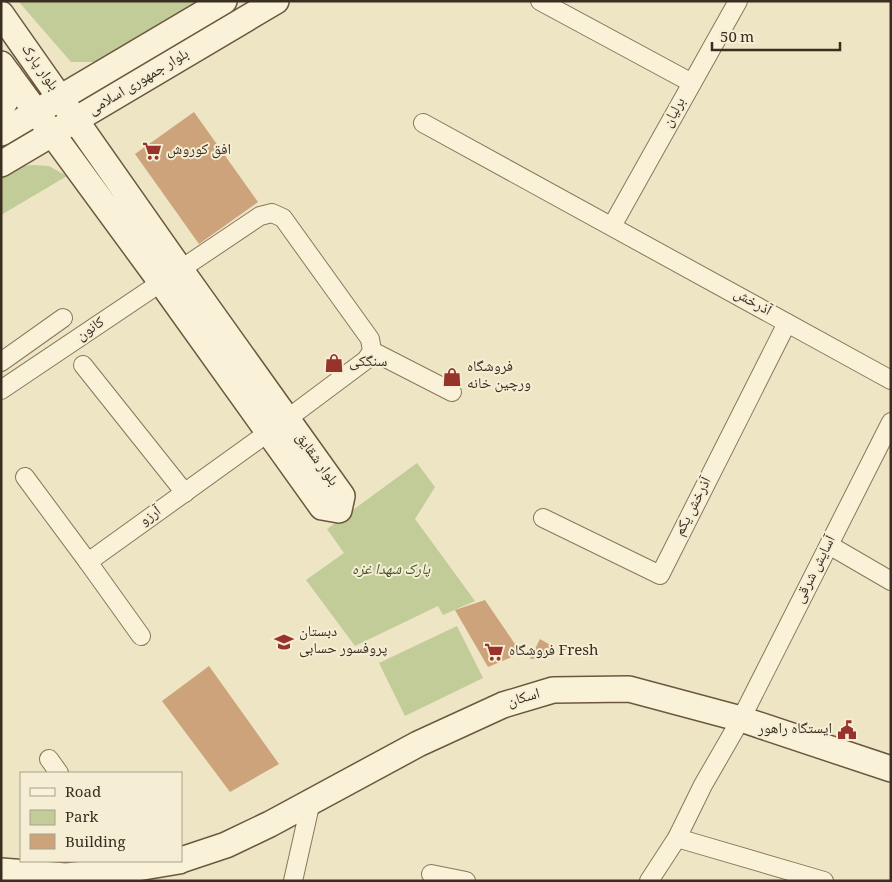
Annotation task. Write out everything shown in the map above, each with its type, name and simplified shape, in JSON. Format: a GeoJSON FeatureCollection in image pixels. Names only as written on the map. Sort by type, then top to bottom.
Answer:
{"type":"FeatureCollection","features":[{"type":"Feature","properties":{"kind":"street","name":"بلوار جمهوری اسلامی"},"geometry":{"type":"LineString","coordinates":[[1,133],[224,1]]}},
{"type":"Feature","properties":{"kind":"street","name":"بلوار جمهوری اسلامی"},"geometry":{"type":"LineString","coordinates":[[3,163],[276,1]]}},
{"type":"Feature","properties":{"kind":"street"},"geometry":{"type":"LineString","coordinates":[[540,1],[692,83]]}},
{"type":"Feature","properties":{"kind":"street","name":"برلیان"},"geometry":{"type":"LineString","coordinates":[[612,226],[738,1]]}},
{"type":"Feature","properties":{"kind":"street","name":"بلوار پارک"},"geometry":{"type":"LineString","coordinates":[[1,14],[75,120]]}},
{"type":"Feature","properties":{"kind":"street"},"geometry":{"type":"LineString","coordinates":[[34,62],[56,74],[103,73]]}},
{"type":"Feature","properties":{"kind":"street"},"geometry":{"type":"LineString","coordinates":[[1,110],[8,96],[5,70]]}},
{"type":"Feature","properties":{"kind":"street","name":"بلوار پارک"},"geometry":{"type":"LineString","coordinates":[[5,70],[52,135]]}},
{"type":"Feature","properties":{"kind":"street"},"geometry":{"type":"LineString","coordinates":[[98,153],[99,131],[119,95]]}},
{"type":"Feature","properties":{"kind":"street","name":"بلوار شقایق"},"geometry":{"type":"LineString","coordinates":[[75,120],[98,153],[170,276],[277,426]]}},
{"type":"Feature","properties":{"kind":"street","name":"آذرخش"},"geometry":{"type":"LineString","coordinates":[[423,123],[891,380]]}},
{"type":"Feature","properties":{"kind":"street","name":"بلوار شقایق"},"geometry":{"type":"LineString","coordinates":[[52,135],[76,168],[170,276]]}},
{"type":"Feature","properties":{"kind":"street"},"geometry":{"type":"LineString","coordinates":[[3,163],[33,158],[54,161],[76,168]]}},
{"type":"Feature","properties":{"kind":"street","name":"کانون"},"geometry":{"type":"LineString","coordinates":[[8,386],[260,216],[272,213],[282,218],[370,339],[369,355]]}},
{"type":"Feature","properties":{"kind":"street"},"geometry":{"type":"LineString","coordinates":[[8,386],[1,362],[63,318]]}},
{"type":"Feature","properties":{"kind":"street","name":"آذرخش یکم"},"geometry":{"type":"LineString","coordinates":[[543,518],[660,575],[787,323]]}},
{"type":"Feature","properties":{"kind":"street"},"geometry":{"type":"LineString","coordinates":[[369,355],[452,392]]}},
{"type":"Feature","properties":{"kind":"street","name":"آرزو"},"geometry":{"type":"LineString","coordinates":[[88,562],[277,426],[369,355]]}},
{"type":"Feature","properties":{"kind":"street"},"geometry":{"type":"LineString","coordinates":[[84,365],[185,493]]}},
{"type":"Feature","properties":{"kind":"street","name":"آسایش شرقی"},"geometry":{"type":"LineString","coordinates":[[649,881],[677,838],[703,785],[741,719],[891,422]]}},
{"type":"Feature","properties":{"kind":"street"},"geometry":{"type":"LineString","coordinates":[[25,477],[141,636]]}},
{"type":"Feature","properties":{"kind":"street"},"geometry":{"type":"LineString","coordinates":[[829,545],[891,581]]}},
{"type":"Feature","properties":{"kind":"street","name":"اسکان"},"geometry":{"type":"LineString","coordinates":[[182,859],[226,845],[270,824],[418,744],[486,712],[553,690],[629,689],[741,719],[891,769]]}},
{"type":"Feature","properties":{"kind":"street"},"geometry":{"type":"LineString","coordinates":[[293,881],[311,801]]}},
{"type":"Feature","properties":{"kind":"street"},"geometry":{"type":"LineString","coordinates":[[677,838],[824,881]]}},
{"type":"Feature","properties":{"kind":"street","name":"اسکان"},"geometry":{"type":"LineString","coordinates":[[1,871],[46,878],[122,865],[157,862]]}},
{"type":"Feature","properties":{"kind":"street"},"geometry":{"type":"LineString","coordinates":[[431,874],[466,881]]}},
{"type":"Feature","properties":{"kind":"green space"},"geometry":{"type":"Polygon","coordinates":[[[18,1],[199,1],[94,62],[71,62],[18,1]]]}},
{"type":"Feature","properties":{"kind":"green space"},"geometry":{"type":"Polygon","coordinates":[[[32,165],[49,166],[67,176],[1,215],[1,174],[11,168],[32,165]]]}},
{"type":"Feature","properties":{"kind":"green space","name":"پارک شهدا غزه"},"geometry":{"type":"Polygon","coordinates":[[[417,463],[435,487],[415,519],[475,601],[443,615],[438,606],[355,646],[306,580],[344,553],[327,529],[417,463]]]}},
{"type":"Feature","properties":{"kind":"green space"},"geometry":{"type":"Polygon","coordinates":[[[457,626],[483,678],[405,716],[379,663],[457,626]]]}},
{"type":"Feature","properties":{"kind":"building"},"geometry":{"type":"Polygon","coordinates":[[[194,112],[258,202],[199,244],[135,154],[194,112]]]}},
{"type":"Feature","properties":{"kind":"building"},"geometry":{"type":"Polygon","coordinates":[[[485,600],[521,653],[488,667],[455,610],[485,600]]]}},
{"type":"Feature","properties":{"kind":"building"},"geometry":{"type":"Polygon","coordinates":[[[540,639],[552,646],[545,658],[530,659],[540,639]]]}},
{"type":"Feature","properties":{"kind":"building"},"geometry":{"type":"Polygon","coordinates":[[[209,666],[279,764],[230,792],[162,701],[209,666]]]}},
{"type":"Feature","properties":{"kind":"place","name":"افق کوروش"},"geometry":{"type":"Point","coordinates":[152,151]}},
{"type":"Feature","properties":{"kind":"place","name":"سنگکی"},"geometry":{"type":"Point","coordinates":[334,363]}},
{"type":"Feature","properties":{"kind":"place","name":"فروشگاه ورچین خانه"},"geometry":{"type":"Point","coordinates":[452,377]}},
{"type":"Feature","properties":{"kind":"place","name":"دبستان پروفسور حسابی"},"geometry":{"type":"Point","coordinates":[284,642]}},
{"type":"Feature","properties":{"kind":"place","name":"فروشگاه Fresh"},"geometry":{"type":"Point","coordinates":[494,652]}},
{"type":"Feature","properties":{"kind":"place","name":"ایستگاه راهور"},"geometry":{"type":"Point","coordinates":[847,730]}}]}
